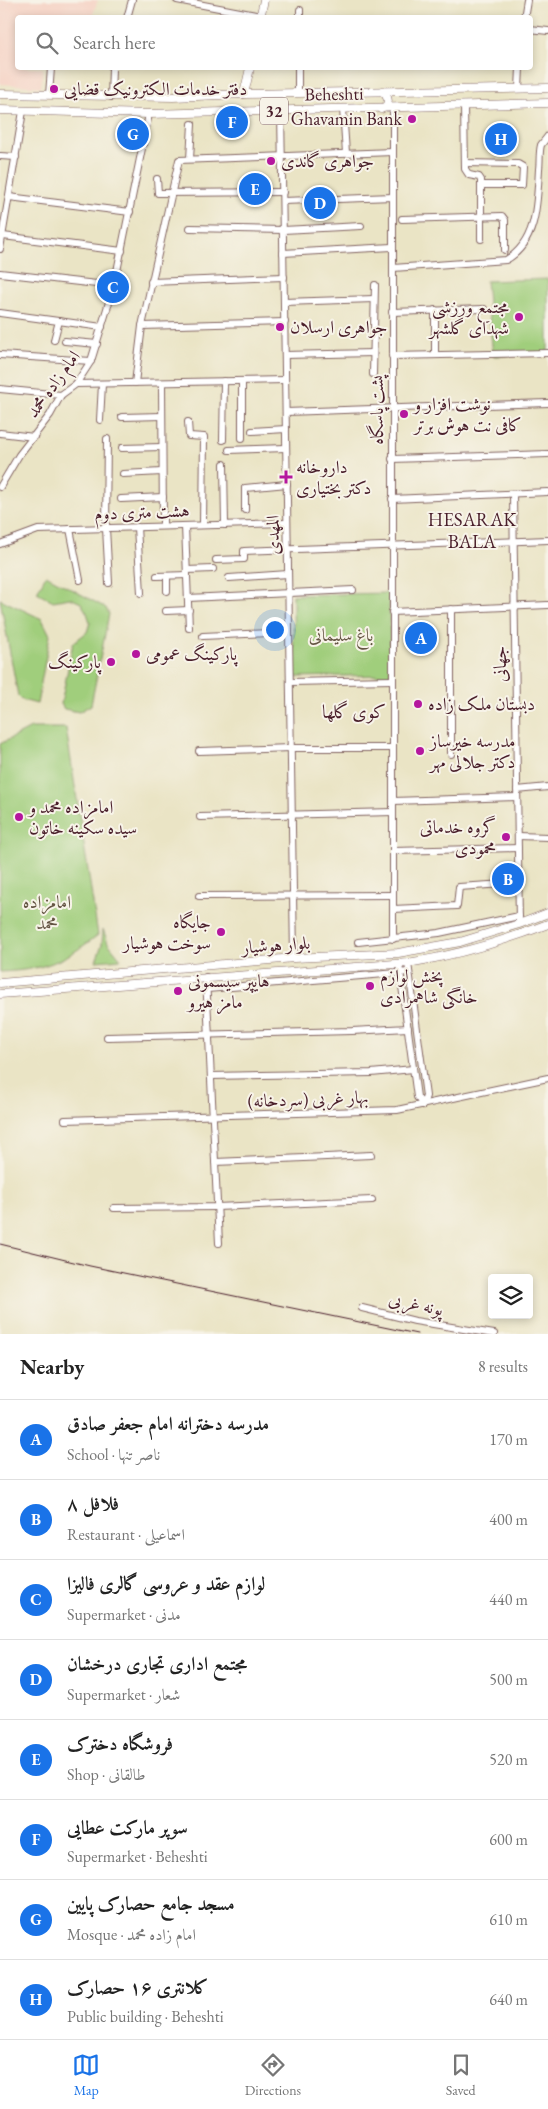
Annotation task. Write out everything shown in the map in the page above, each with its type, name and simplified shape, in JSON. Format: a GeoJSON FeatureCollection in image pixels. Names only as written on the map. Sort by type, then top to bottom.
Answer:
{"type":"FeatureCollection","features":[{"type":"Feature","properties":{"kind":"main road"},"geometry":{"type":"LineString","coordinates":[[260,15],[264,0]]}},
{"type":"Feature","properties":{"kind":"main road"},"geometry":{"type":"LineString","coordinates":[[244,94],[250,70]]}},
{"type":"Feature","properties":{"kind":"main road","name":"Beheshti"},"geometry":{"type":"LineString","coordinates":[[0,94],[173,97],[548,88]]}},
{"type":"Feature","properties":{"kind":"main road"},"geometry":{"type":"LineString","coordinates":[[409,91],[404,94],[403,99],[404,104],[410,108]]}},
{"type":"Feature","properties":{"kind":"main road"},"geometry":{"type":"LineString","coordinates":[[381,109],[388,102],[388,97],[382,92]]}},
{"type":"Feature","properties":{"kind":"main road","name":"Beheshti"},"geometry":{"type":"LineString","coordinates":[[0,110],[149,114],[548,103]]}},
{"type":"Feature","properties":{"kind":"main road","name":"بلوار هوشیار"},"geometry":{"type":"LineString","coordinates":[[0,983],[294,958],[398,953],[441,946],[519,920],[548,913]]}},
{"type":"Feature","properties":{"kind":"main road","name":"بلوار هوشیار"},"geometry":{"type":"LineString","coordinates":[[0,994],[404,963],[463,952],[497,943],[548,924]]}},
{"type":"Feature","properties":{"kind":"street"},"geometry":{"type":"LineString","coordinates":[[128,15],[132,0]]}},
{"type":"Feature","properties":{"kind":"street"},"geometry":{"type":"LineString","coordinates":[[177,0],[250,15]]}},
{"type":"Feature","properties":{"kind":"street"},"geometry":{"type":"LineString","coordinates":[[524,15],[527,0]]}},
{"type":"Feature","properties":{"kind":"street"},"geometry":{"type":"LineString","coordinates":[[533,29],[548,31]]}},
{"type":"Feature","properties":{"kind":"street"},"geometry":{"type":"LineString","coordinates":[[50,95],[51,70]]}},
{"type":"Feature","properties":{"kind":"street"},"geometry":{"type":"LineString","coordinates":[[111,97],[112,70]]}},
{"type":"Feature","properties":{"kind":"street"},"geometry":{"type":"LineString","coordinates":[[298,70],[298,93]]}},
{"type":"Feature","properties":{"kind":"street"},"geometry":{"type":"LineString","coordinates":[[519,89],[520,70]]}},
{"type":"Feature","properties":{"kind":"street"},"geometry":{"type":"LineString","coordinates":[[464,106],[465,163],[467,173],[479,177],[482,185],[481,239]]}},
{"type":"Feature","properties":{"kind":"street","name":"پشت پاسگاه"},"geometry":{"type":"LineString","coordinates":[[392,612],[393,108]]}},
{"type":"Feature","properties":{"kind":"street"},"geometry":{"type":"LineString","coordinates":[[343,109],[346,154]]}},
{"type":"Feature","properties":{"kind":"street","name":"المهدی"},"geometry":{"type":"LineString","coordinates":[[281,110],[294,958]]}},
{"type":"Feature","properties":{"kind":"street"},"geometry":{"type":"LineString","coordinates":[[0,249],[23,111]]}},
{"type":"Feature","properties":{"kind":"street","name":"امام زاده محمد"},"geometry":{"type":"LineString","coordinates":[[0,487],[2,477],[50,415],[61,395],[76,384],[91,361],[114,286],[149,114]]}},
{"type":"Feature","properties":{"kind":"street"},"geometry":{"type":"LineString","coordinates":[[190,159],[192,124]]}},
{"type":"Feature","properties":{"kind":"street"},"geometry":{"type":"LineString","coordinates":[[392,268],[506,260],[516,253],[527,241],[535,213],[541,146],[548,136]]}},
{"type":"Feature","properties":{"kind":"street"},"geometry":{"type":"LineString","coordinates":[[135,383],[142,326],[179,160],[393,152]]}},
{"type":"Feature","properties":{"kind":"street"},"geometry":{"type":"LineString","coordinates":[[0,156],[16,157]]}},
{"type":"Feature","properties":{"kind":"street"},"geometry":{"type":"LineString","coordinates":[[465,163],[518,164],[524,167],[522,186],[482,185]]}},
{"type":"Feature","properties":{"kind":"street"},"geometry":{"type":"LineString","coordinates":[[157,179],[158,193],[283,192]]}},
{"type":"Feature","properties":{"kind":"street"},"geometry":{"type":"LineString","coordinates":[[9,197],[130,212]]}},
{"type":"Feature","properties":{"kind":"street"},"geometry":{"type":"LineString","coordinates":[[283,201],[393,197]]}},
{"type":"Feature","properties":{"kind":"street"},"geometry":{"type":"LineString","coordinates":[[402,219],[502,216],[504,218],[505,250]]}},
{"type":"Feature","properties":{"kind":"street"},"geometry":{"type":"LineString","coordinates":[[190,228],[283,230],[361,226]]}},
{"type":"Feature","properties":{"kind":"street"},"geometry":{"type":"LineString","coordinates":[[2,236],[122,251]]}},
{"type":"Feature","properties":{"kind":"street"},"geometry":{"type":"LineString","coordinates":[[284,254],[392,247]]}},
{"type":"Feature","properties":{"kind":"street"},"geometry":{"type":"LineString","coordinates":[[0,273],[114,286]]}},
{"type":"Feature","properties":{"kind":"street"},"geometry":{"type":"LineString","coordinates":[[151,282],[284,277]]}},
{"type":"Feature","properties":{"kind":"street"},"geometry":{"type":"LineString","coordinates":[[373,374],[374,285]]}},
{"type":"Feature","properties":{"kind":"street"},"geometry":{"type":"LineString","coordinates":[[284,302],[374,299]]}},
{"type":"Feature","properties":{"kind":"street"},"geometry":{"type":"LineString","coordinates":[[392,312],[484,309]]}},
{"type":"Feature","properties":{"kind":"street"},"geometry":{"type":"LineString","coordinates":[[435,310],[435,355]]}},
{"type":"Feature","properties":{"kind":"street"},"geometry":{"type":"LineString","coordinates":[[0,314],[102,326]]}},
{"type":"Feature","properties":{"kind":"street"},"geometry":{"type":"LineString","coordinates":[[54,340],[59,321]]}},
{"type":"Feature","properties":{"kind":"street"},"geometry":{"type":"LineString","coordinates":[[142,326],[284,322]]}},
{"type":"Feature","properties":{"kind":"street"},"geometry":{"type":"LineString","coordinates":[[65,341],[97,344]]}},
{"type":"Feature","properties":{"kind":"street"},"geometry":{"type":"LineString","coordinates":[[285,355],[373,353]]}},
{"type":"Feature","properties":{"kind":"street"},"geometry":{"type":"LineString","coordinates":[[392,356],[548,353]]}},
{"type":"Feature","properties":{"kind":"street"},"geometry":{"type":"LineString","coordinates":[[0,355],[91,361]]}},
{"type":"Feature","properties":{"kind":"street"},"geometry":{"type":"LineString","coordinates":[[76,384],[285,380]]}},
{"type":"Feature","properties":{"kind":"street"},"geometry":{"type":"LineString","coordinates":[[223,440],[224,381]]}},
{"type":"Feature","properties":{"kind":"street"},"geometry":{"type":"LineString","coordinates":[[242,381],[242,438]]}},
{"type":"Feature","properties":{"kind":"street"},"geometry":{"type":"LineString","coordinates":[[162,382],[163,526]]}},
{"type":"Feature","properties":{"kind":"street"},"geometry":{"type":"LineString","coordinates":[[100,420],[102,384]]}},
{"type":"Feature","properties":{"kind":"street"},"geometry":{"type":"LineString","coordinates":[[0,389],[61,395]]}},
{"type":"Feature","properties":{"kind":"street"},"geometry":{"type":"LineString","coordinates":[[286,412],[548,403]]}},
{"type":"Feature","properties":{"kind":"street"},"geometry":{"type":"LineString","coordinates":[[122,417],[162,416]]}},
{"type":"Feature","properties":{"kind":"street"},"geometry":{"type":"LineString","coordinates":[[188,422],[189,436],[204,437],[203,525]]}},
{"type":"Feature","properties":{"kind":"street"},"geometry":{"type":"LineString","coordinates":[[252,431],[286,429]]}},
{"type":"Feature","properties":{"kind":"street"},"geometry":{"type":"LineString","coordinates":[[0,433],[34,437]]}},
{"type":"Feature","properties":{"kind":"street"},"geometry":{"type":"LineString","coordinates":[[107,440],[106,528],[109,583]]}},
{"type":"Feature","properties":{"kind":"street"},"geometry":{"type":"LineString","coordinates":[[122,448],[162,447]]}},
{"type":"Feature","properties":{"kind":"street"},"geometry":{"type":"LineString","coordinates":[[229,450],[286,448]]}},
{"type":"Feature","properties":{"kind":"street"},"geometry":{"type":"LineString","coordinates":[[392,459],[548,454]]}},
{"type":"Feature","properties":{"kind":"street"},"geometry":{"type":"LineString","coordinates":[[224,464],[225,525]]}},
{"type":"Feature","properties":{"kind":"street"},"geometry":{"type":"LineString","coordinates":[[123,474],[162,472]]}},
{"type":"Feature","properties":{"kind":"street"},"geometry":{"type":"LineString","coordinates":[[245,510],[244,488],[287,484]]}},
{"type":"Feature","properties":{"kind":"street"},"geometry":{"type":"LineString","coordinates":[[392,499],[548,492]]}},
{"type":"Feature","properties":{"kind":"street","name":"جهانی"},"geometry":{"type":"LineString","coordinates":[[513,494],[519,920]]}},
{"type":"Feature","properties":{"kind":"street"},"geometry":{"type":"LineString","coordinates":[[121,499],[163,497]]}},
{"type":"Feature","properties":{"kind":"street","name":"هشت متری دوم"},"geometry":{"type":"LineString","coordinates":[[0,544],[38,530],[288,523]]}},
{"type":"Feature","properties":{"kind":"street"},"geometry":{"type":"LineString","coordinates":[[185,526],[189,628]]}},
{"type":"Feature","properties":{"kind":"street"},"geometry":{"type":"LineString","coordinates":[[137,527],[141,593]]}},
{"type":"Feature","properties":{"kind":"street"},"geometry":{"type":"LineString","coordinates":[[70,529],[80,580]]}},
{"type":"Feature","properties":{"kind":"street"},"geometry":{"type":"LineString","coordinates":[[216,560],[244,559],[244,551],[548,540]]}},
{"type":"Feature","properties":{"kind":"street"},"geometry":{"type":"LineString","coordinates":[[157,576],[213,570]]}},
{"type":"Feature","properties":{"kind":"street"},"geometry":{"type":"LineString","coordinates":[[229,578],[288,574]]}},
{"type":"Feature","properties":{"kind":"street"},"geometry":{"type":"LineString","coordinates":[[167,576],[167,591]]}},
{"type":"Feature","properties":{"kind":"street"},"geometry":{"type":"LineString","coordinates":[[188,598],[352,590]]}},
{"type":"Feature","properties":{"kind":"street"},"geometry":{"type":"LineString","coordinates":[[393,939],[392,612],[548,605]]}},
{"type":"Feature","properties":{"kind":"street"},"geometry":{"type":"LineString","coordinates":[[451,609],[451,754]]}},
{"type":"Feature","properties":{"kind":"street"},"geometry":{"type":"LineString","coordinates":[[166,610],[189,610]]}},
{"type":"Feature","properties":{"kind":"street"},"geometry":{"type":"LineString","coordinates":[[203,636],[289,632]]}},
{"type":"Feature","properties":{"kind":"street"},"geometry":{"type":"LineString","coordinates":[[290,682],[392,680]]}},
{"type":"Feature","properties":{"kind":"street"},"geometry":{"type":"LineString","coordinates":[[199,751],[291,748],[392,748]]}},
{"type":"Feature","properties":{"kind":"street"},"geometry":{"type":"LineString","coordinates":[[393,801],[517,794],[548,787]]}},
{"type":"Feature","properties":{"kind":"street"},"geometry":{"type":"LineString","coordinates":[[200,816],[393,812]]}},
{"type":"Feature","properties":{"kind":"street"},"geometry":{"type":"LineString","coordinates":[[518,836],[548,836]]}},
{"type":"Feature","properties":{"kind":"street"},"geometry":{"type":"LineString","coordinates":[[393,851],[518,848]]}},
{"type":"Feature","properties":{"kind":"street"},"geometry":{"type":"LineString","coordinates":[[393,909],[457,906],[459,887],[518,883]]}},
{"type":"Feature","properties":{"kind":"street"},"geometry":{"type":"LineString","coordinates":[[199,896],[393,895]]}},
{"type":"Feature","properties":{"kind":"street"},"geometry":{"type":"LineString","coordinates":[[358,942],[439,933],[519,920]]}},
{"type":"Feature","properties":{"kind":"street"},"geometry":{"type":"LineString","coordinates":[[439,933],[441,946]]}},
{"type":"Feature","properties":{"kind":"street"},"geometry":{"type":"LineString","coordinates":[[404,963],[409,972],[426,1096],[423,1105]]}},
{"type":"Feature","properties":{"kind":"street"},"geometry":{"type":"LineString","coordinates":[[404,963],[401,974],[413,1069],[417,1097],[423,1105]]}},
{"type":"Feature","properties":{"kind":"street"},"geometry":{"type":"LineString","coordinates":[[207,989],[409,972]]}},
{"type":"Feature","properties":{"kind":"street"},"geometry":{"type":"LineString","coordinates":[[206,977],[219,1243]]}},
{"type":"Feature","properties":{"kind":"street"},"geometry":{"type":"LineString","coordinates":[[107,1037],[408,1028]]}},
{"type":"Feature","properties":{"kind":"street"},"geometry":{"type":"LineString","coordinates":[[211,1076],[371,1073],[413,1069]]}},
{"type":"Feature","properties":{"kind":"street","name":"بهار غربی (سردخانه)"},"geometry":{"type":"LineString","coordinates":[[65,1120],[397,1110],[548,1078]]}},
{"type":"Feature","properties":{"kind":"street"},"geometry":{"type":"LineString","coordinates":[[215,1162],[371,1155]]}},
{"type":"Feature","properties":{"kind":"street"},"geometry":{"type":"LineString","coordinates":[[114,1208],[217,1207],[372,1200]]}},
{"type":"Feature","properties":{"kind":"street","name":"پونه غربی"},"geometry":{"type":"LineString","coordinates":[[362,1308],[415,1321],[494,1334]]}},
{"type":"Feature","properties":{"kind":"shaded area"},"geometry":{"type":"Polygon","coordinates":[[[0,0],[98,0],[93,15],[15,15],[15,70],[43,70],[41,87],[0,84],[0,0]]]}},
{"type":"Feature","properties":{"kind":"green space","name":"مجتمع ورزشی شهدای گلشهر"},"geometry":{"type":"Polygon","coordinates":[[[548,279],[548,354],[493,356],[486,281],[548,279]]]}},
{"type":"Feature","properties":{"kind":"green space"},"geometry":{"type":"Polygon","coordinates":[[[46,575],[106,608],[109,614],[91,705],[79,712],[64,709],[61,704],[73,643],[87,632],[90,622],[81,603],[70,598],[53,601],[37,592],[46,575]]]}},
{"type":"Feature","properties":{"kind":"green space","name":"باغ سلیمانی"},"geometry":{"type":"Polygon","coordinates":[[[389,593],[390,675],[294,677],[293,595],[389,593]]]}},
{"type":"Feature","properties":{"kind":"green space"},"geometry":{"type":"Polygon","coordinates":[[[0,599],[42,619],[50,635],[37,704],[22,700],[18,696],[0,599]]]}},
{"type":"Feature","properties":{"kind":"green space","name":"امامزاده محمد"},"geometry":{"type":"Polygon","coordinates":[[[31,728],[66,728],[98,935],[74,952],[52,963],[41,967],[0,972],[0,744],[31,728]]]}},
{"type":"Feature","properties":{"kind":"green space"},"geometry":{"type":"Polygon","coordinates":[[[103,929],[108,943],[121,959],[96,961],[102,944],[103,929]]]}},
{"type":"Feature","properties":{"kind":"tram line"},"geometry":{"type":"LineString","coordinates":[[0,1244],[90,1266],[417,1334]]}},
{"type":"Feature","properties":{"kind":"place","name":"دفتر خدمات الکترونیک قضایی"},"geometry":{"type":"Point","coordinates":[54,89]}},
{"type":"Feature","properties":{"kind":"place","name":"Ghavamin Bank"},"geometry":{"type":"Point","coordinates":[412,119]}},
{"type":"Feature","properties":{"kind":"place","name":"سوپر مارکت عطایی"},"geometry":{"type":"Point","coordinates":[232,122]}},
{"type":"Feature","properties":{"kind":"place","name":"مسجد جامع حصارک پایین"},"geometry":{"type":"Point","coordinates":[133,134]}},
{"type":"Feature","properties":{"kind":"place","name":"کلانتری ۱۶ حصارک"},"geometry":{"type":"Point","coordinates":[501,139]}},
{"type":"Feature","properties":{"kind":"place","name":"جواهری گاندی"},"geometry":{"type":"Point","coordinates":[271,161]}},
{"type":"Feature","properties":{"kind":"place","name":"فروشگاه دخترک"},"geometry":{"type":"Point","coordinates":[255,189]}},
{"type":"Feature","properties":{"kind":"place","name":"مجتمع اداری تجاری درخشان"},"geometry":{"type":"Point","coordinates":[320,203]}},
{"type":"Feature","properties":{"kind":"place","name":"لوازم عقد و عروسی گالری فالیزا"},"geometry":{"type":"Point","coordinates":[113,287]}},
{"type":"Feature","properties":{"kind":"place","name":"مجتمع ورزشی شهدای گلشهر"},"geometry":{"type":"Point","coordinates":[519,317]}},
{"type":"Feature","properties":{"kind":"place","name":"جواهری ارسلان"},"geometry":{"type":"Point","coordinates":[280,327]}},
{"type":"Feature","properties":{"kind":"place","name":"نوشت افزار و کافی نت هوش برتر"},"geometry":{"type":"Point","coordinates":[404,414]}},
{"type":"Feature","properties":{"kind":"place","name":"داروخانه دکتر بختیاری"},"geometry":{"type":"Point","coordinates":[286,477]}},
{"type":"Feature","properties":{"kind":"place","name":"مدرسه دخترانه امام جعفر صادق"},"geometry":{"type":"Point","coordinates":[421,638]}},
{"type":"Feature","properties":{"kind":"place","name":"پارکینگ عمومی"},"geometry":{"type":"Point","coordinates":[136,654]}},
{"type":"Feature","properties":{"kind":"place","name":"پارکینگ"},"geometry":{"type":"Point","coordinates":[111,662]}},
{"type":"Feature","properties":{"kind":"place","name":"دبستان ملک زاده"},"geometry":{"type":"Point","coordinates":[418,704]}},
{"type":"Feature","properties":{"kind":"place","name":"مدرسه خیرساز دکتر جلالی مهر"},"geometry":{"type":"Point","coordinates":[420,751]}},
{"type":"Feature","properties":{"kind":"place","name":"امامزاده محمد و سیده سکینه خاتون"},"geometry":{"type":"Point","coordinates":[19,817]}},
{"type":"Feature","properties":{"kind":"place","name":"گروه خدماتی محمودی"},"geometry":{"type":"Point","coordinates":[506,837]}},
{"type":"Feature","properties":{"kind":"place","name":"فلافل ۸"},"geometry":{"type":"Point","coordinates":[508,879]}},
{"type":"Feature","properties":{"kind":"place","name":"جایگاه سوخت هوشیار"},"geometry":{"type":"Point","coordinates":[221,932]}},
{"type":"Feature","properties":{"kind":"place","name":"پخش لوازم خانگی شاهمرادی"},"geometry":{"type":"Point","coordinates":[370,986]}},
{"type":"Feature","properties":{"kind":"place","name":"هایپر سیسمونی مامز هیرو"},"geometry":{"type":"Point","coordinates":[178,991]}},
{"type":"Feature","properties":{"kind":"district","name":"HESARAK BALA"},"geometry":{"type":"Point","coordinates":[472,530]}},
{"type":"Feature","properties":{"kind":"district","name":"کوی گلها"},"geometry":{"type":"Point","coordinates":[354,711]}}]}
